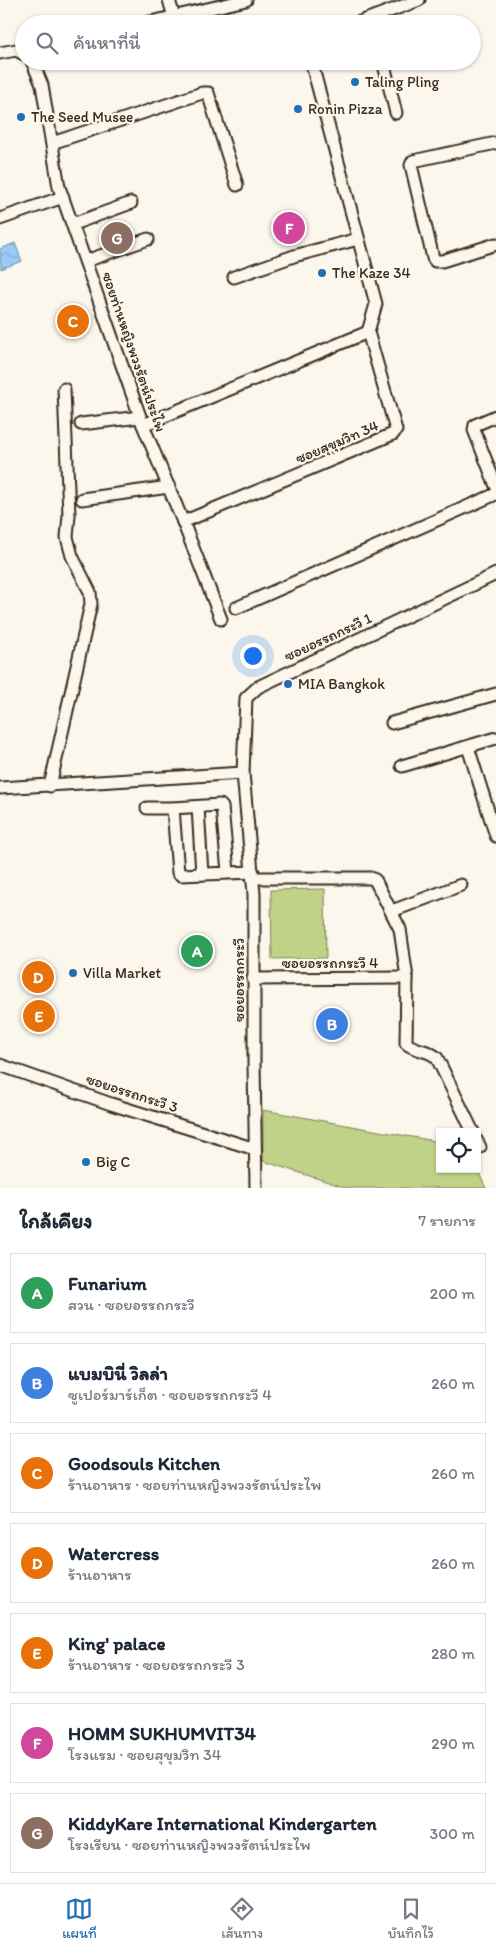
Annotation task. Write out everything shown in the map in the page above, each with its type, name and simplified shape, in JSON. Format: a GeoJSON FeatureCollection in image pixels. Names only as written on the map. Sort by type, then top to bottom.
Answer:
{"type":"FeatureCollection","features":[{"type":"Feature","properties":{"kind":"street"},"geometry":{"type":"LineString","coordinates":[[169,0],[173,15]]}},
{"type":"Feature","properties":{"kind":"street"},"geometry":{"type":"LineString","coordinates":[[181,15],[229,2],[246,0]]}},
{"type":"Feature","properties":{"kind":"street"},"geometry":{"type":"LineString","coordinates":[[382,15],[399,3],[419,0]]}},
{"type":"Feature","properties":{"kind":"street"},"geometry":{"type":"LineString","coordinates":[[0,53],[15,52]]}},
{"type":"Feature","properties":{"kind":"street","name":"ซอยท่านหญิงพวงรัตน์ประไพ"},"geometry":{"type":"LineString","coordinates":[[36,70],[42,85],[59,187],[141,421],[221,619]]}},
{"type":"Feature","properties":{"kind":"street"},"geometry":{"type":"LineString","coordinates":[[82,424],[141,421],[368,332],[376,304],[313,70]]}},
{"type":"Feature","properties":{"kind":"street"},"geometry":{"type":"LineString","coordinates":[[385,70],[396,113]]}},
{"type":"Feature","properties":{"kind":"street"},"geometry":{"type":"LineString","coordinates":[[52,143],[202,93],[208,93],[237,185]]}},
{"type":"Feature","properties":{"kind":"street"},"geometry":{"type":"LineString","coordinates":[[496,143],[413,161],[411,165],[435,261],[442,262],[496,244]]}},
{"type":"Feature","properties":{"kind":"street"},"geometry":{"type":"LineString","coordinates":[[0,219],[63,197]]}},
{"type":"Feature","properties":{"kind":"street"},"geometry":{"type":"LineString","coordinates":[[72,224],[131,203]]}},
{"type":"Feature","properties":{"kind":"street"},"geometry":{"type":"LineString","coordinates":[[86,261],[148,239]]}},
{"type":"Feature","properties":{"kind":"street"},"geometry":{"type":"LineString","coordinates":[[234,277],[294,256],[358,239]]}},
{"type":"Feature","properties":{"kind":"street","name":"ซอยสุขุมวิท 34"},"geometry":{"type":"LineString","coordinates":[[183,522],[395,433],[395,426],[368,332]]}},
{"type":"Feature","properties":{"kind":"street"},"geometry":{"type":"LineString","coordinates":[[50,786],[91,604],[90,592],[72,556],[67,537],[69,515],[64,389]]}},
{"type":"Feature","properties":{"kind":"street"},"geometry":{"type":"LineString","coordinates":[[496,416],[478,423],[475,425],[474,430],[496,486]]}},
{"type":"Feature","properties":{"kind":"street"},"geometry":{"type":"LineString","coordinates":[[82,499],[168,487]]}},
{"type":"Feature","properties":{"kind":"street"},"geometry":{"type":"LineString","coordinates":[[236,608],[496,494]]}},
{"type":"Feature","properties":{"kind":"street","name":"ซอยอรรถกระวี 1"},"geometry":{"type":"LineString","coordinates":[[243,773],[246,698],[250,692],[496,574]]}},
{"type":"Feature","properties":{"kind":"street"},"geometry":{"type":"LineString","coordinates":[[392,723],[496,694]]}},
{"type":"Feature","properties":{"kind":"street"},"geometry":{"type":"LineString","coordinates":[[402,766],[496,738]]}},
{"type":"Feature","properties":{"kind":"street"},"geometry":{"type":"LineString","coordinates":[[468,747],[491,800],[496,836]]}},
{"type":"Feature","properties":{"kind":"street"},"geometry":{"type":"LineString","coordinates":[[0,788],[243,773]]}},
{"type":"Feature","properties":{"kind":"street","name":"ซอยอรรถกระวี"},"geometry":{"type":"LineString","coordinates":[[243,773],[253,875],[256,1188]]}},
{"type":"Feature","properties":{"kind":"street"},"geometry":{"type":"LineString","coordinates":[[147,808],[198,807],[217,804],[222,807],[228,872]]}},
{"type":"Feature","properties":{"kind":"street"},"geometry":{"type":"LineString","coordinates":[[198,807],[202,874]]}},
{"type":"Feature","properties":{"kind":"street"},"geometry":{"type":"LineString","coordinates":[[173,808],[176,871],[180,875],[228,872],[253,875],[370,878],[376,880],[400,930],[407,978],[406,1043],[434,1054],[471,1128]]}},
{"type":"Feature","properties":{"kind":"street"},"geometry":{"type":"LineString","coordinates":[[392,911],[461,885]]}},
{"type":"Feature","properties":{"kind":"street","name":"ซอยอรรถกระวี 4"},"geometry":{"type":"LineString","coordinates":[[253,979],[407,978]]}},
{"type":"Feature","properties":{"kind":"street","name":"ซอยอรรถกระวี 3"},"geometry":{"type":"LineString","coordinates":[[0,1065],[111,1104],[255,1149]]}},
{"type":"Feature","properties":{"kind":"green space"},"geometry":{"type":"Polygon","coordinates":[[[325,889],[326,958],[272,959],[271,890],[325,889]]]}},
{"type":"Feature","properties":{"kind":"green space"},"geometry":{"type":"Polygon","coordinates":[[[263,1110],[436,1141],[436,1173],[479,1173],[486,1188],[347,1188],[263,1161],[263,1110]]]}},
{"type":"Feature","properties":{"kind":"water"},"geometry":{"type":"Polygon","coordinates":[[[15,243],[22,261],[1,269],[0,249],[15,243]]]}},
{"type":"Feature","properties":{"kind":"place","name":"Taling Pling"},"geometry":{"type":"Point","coordinates":[355,82]}},
{"type":"Feature","properties":{"kind":"place","name":"Ronin Pizza"},"geometry":{"type":"Point","coordinates":[298,109]}},
{"type":"Feature","properties":{"kind":"place","name":"The Seed Musee"},"geometry":{"type":"Point","coordinates":[21,117]}},
{"type":"Feature","properties":{"kind":"place","name":"HOMM SUKHUMVIT34"},"geometry":{"type":"Point","coordinates":[289,228]}},
{"type":"Feature","properties":{"kind":"place","name":"KiddyKare International Kindergarten"},"geometry":{"type":"Point","coordinates":[117,238]}},
{"type":"Feature","properties":{"kind":"place","name":"The Kaze 34"},"geometry":{"type":"Point","coordinates":[322,273]}},
{"type":"Feature","properties":{"kind":"place","name":"Goodsouls Kitchen"},"geometry":{"type":"Point","coordinates":[73,321]}},
{"type":"Feature","properties":{"kind":"place","name":"MIA Bangkok"},"geometry":{"type":"Point","coordinates":[288,684]}},
{"type":"Feature","properties":{"kind":"place","name":"Funarium"},"geometry":{"type":"Point","coordinates":[197,951]}},
{"type":"Feature","properties":{"kind":"place","name":"Villa Market"},"geometry":{"type":"Point","coordinates":[73,973]}},
{"type":"Feature","properties":{"kind":"place","name":"Watercress"},"geometry":{"type":"Point","coordinates":[38,977]}},
{"type":"Feature","properties":{"kind":"place","name":"King' palace"},"geometry":{"type":"Point","coordinates":[39,1016]}},
{"type":"Feature","properties":{"kind":"place","name":"แบมบินี่ วิลล่า"},"geometry":{"type":"Point","coordinates":[332,1024]}},
{"type":"Feature","properties":{"kind":"place","name":"Big C"},"geometry":{"type":"Point","coordinates":[86,1162]}}]}
